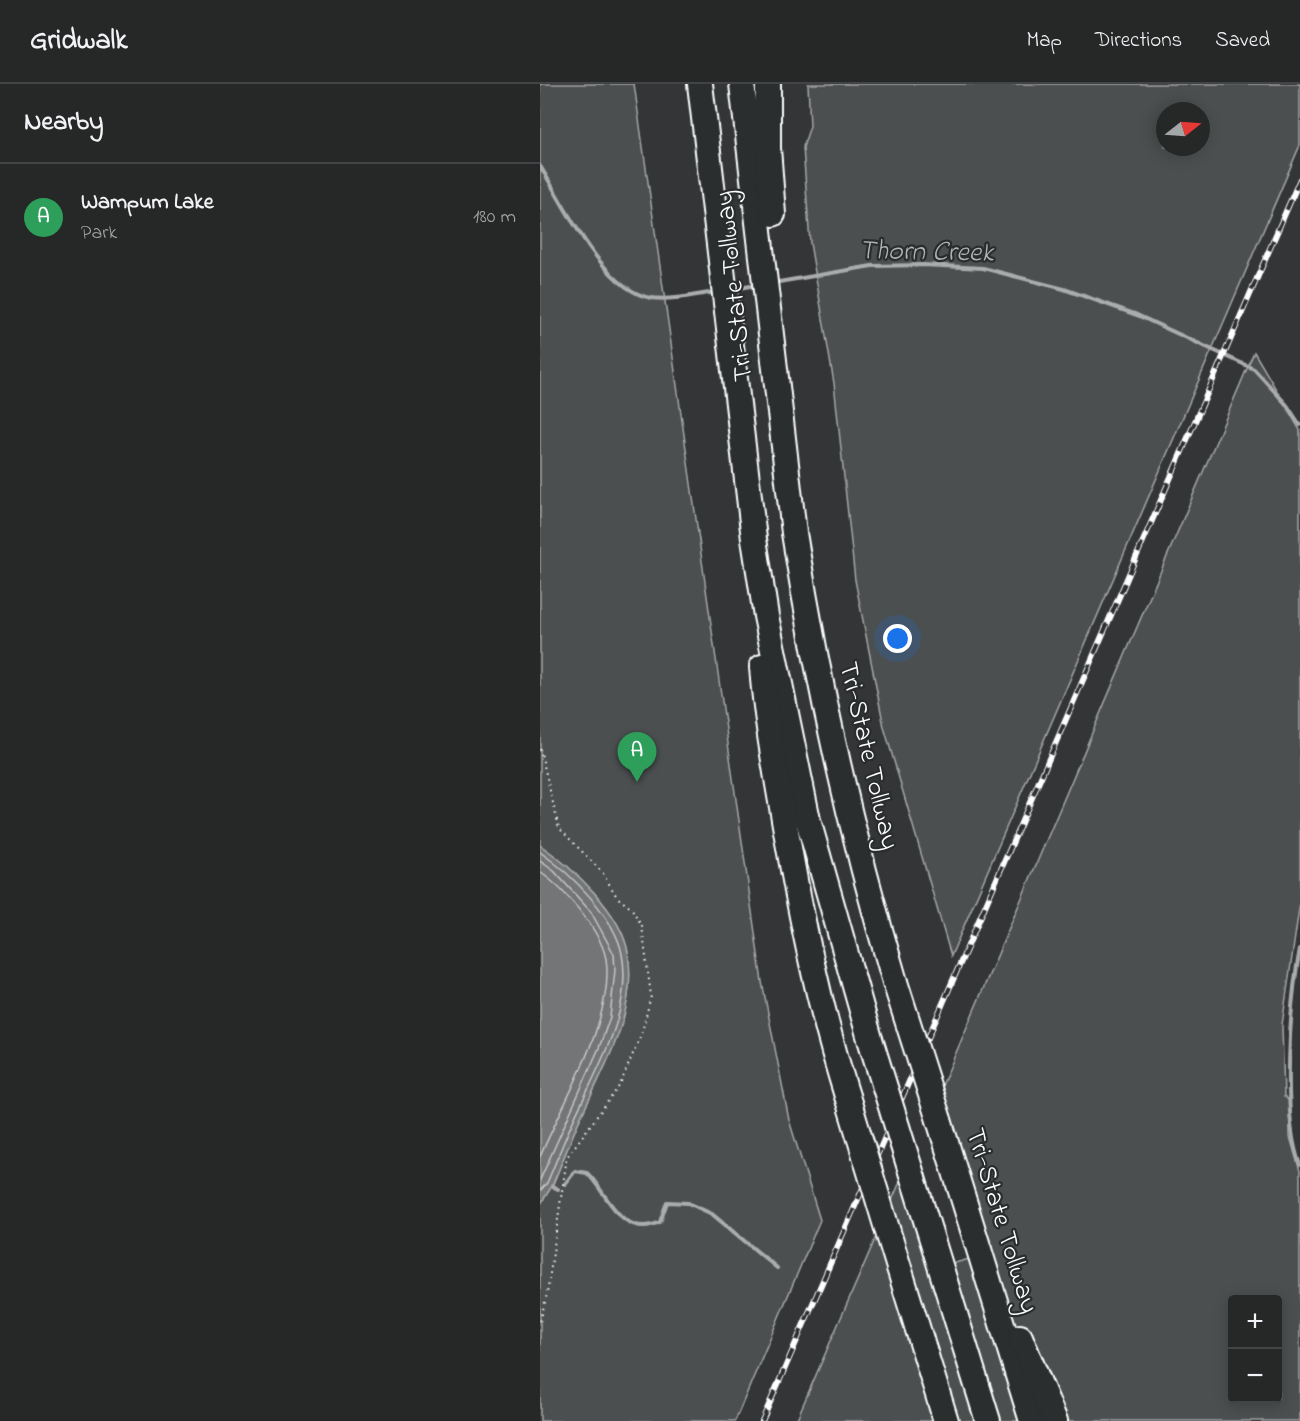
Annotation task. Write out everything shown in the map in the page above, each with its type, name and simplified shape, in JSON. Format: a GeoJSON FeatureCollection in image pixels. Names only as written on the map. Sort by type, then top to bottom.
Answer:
{"type":"FeatureCollection","features":[{"type":"Feature","properties":{"kind":"highway"},"geometry":{"type":"LineString","coordinates":[[683,84],[712,196]]}},
{"type":"Feature","properties":{"kind":"highway","name":"Tri-State Tollway"},"geometry":{"type":"LineString","coordinates":[[700,84],[754,539],[796,768],[831,909],[988,1421]]}},
{"type":"Feature","properties":{"kind":"highway","name":"Tri-State Tollway"},"geometry":{"type":"LineString","coordinates":[[742,84],[766,217],[780,341],[797,423],[794,533],[811,638],[837,764],[862,868],[895,982],[1032,1421]]}},
{"type":"Feature","properties":{"kind":"highway"},"geometry":{"type":"LineString","coordinates":[[766,217],[768,84]]}},
{"type":"Feature","properties":{"kind":"highway"},"geometry":{"type":"LineString","coordinates":[[754,539],[765,701],[778,788],[810,965],[945,1421]]}},
{"type":"Feature","properties":{"kind":"highway"},"geometry":{"type":"LineString","coordinates":[[970,1221],[1055,1421]]}},
{"type":"Feature","properties":{"kind":"path"},"geometry":{"type":"LineString","coordinates":[[540,748],[559,828],[602,872],[617,897],[632,909],[642,926],[651,996],[642,1032],[627,1071],[612,1097],[567,1157],[547,1294],[540,1322]]}},
{"type":"Feature","properties":{"kind":"shaded area"},"geometry":{"type":"Polygon","coordinates":[[[540,84],[634,84],[762,982],[789,1120],[820,1220],[735,1421],[540,1421],[540,1205],[552,1186],[616,1041],[628,998],[630,976],[624,938],[606,907],[580,878],[540,845],[540,84]]]}},
{"type":"Feature","properties":{"kind":"shaded area"},"geometry":{"type":"Polygon","coordinates":[[[808,84],[1300,84],[1300,145],[951,956],[884,727],[855,580],[834,383],[810,243],[803,147],[810,126],[808,84]]]}},
{"type":"Feature","properties":{"kind":"shaded area"},"geometry":{"type":"Polygon","coordinates":[[[1254,352],[1300,430],[1300,902],[1282,1025],[1284,1097],[1290,1101],[1290,1137],[1300,1171],[1300,1421],[796,1421],[903,1175],[933,1269],[991,1253],[941,1088],[1254,352]]]}},
{"type":"Feature","properties":{"kind":"water"},"geometry":{"type":"Polygon","coordinates":[[[540,845],[580,878],[606,907],[624,938],[630,976],[628,998],[616,1041],[552,1186],[540,1205],[540,845]]]}},
{"type":"Feature","properties":{"kind":"waterway","name":"Thorn Creek"},"geometry":{"type":"LineString","coordinates":[[540,166],[586,243],[601,263],[633,292],[659,299],[715,292]]}},
{"type":"Feature","properties":{"kind":"waterway","name":"Thorn Creek"},"geometry":{"type":"LineString","coordinates":[[773,283],[872,266],[923,265],[983,268],[1064,289],[1137,315],[1254,369],[1287,405],[1300,425]]}},
{"type":"Feature","properties":{"kind":"waterway","name":"Thorn Creek"},"geometry":{"type":"LineString","coordinates":[[732,289],[757,285]]}},
{"type":"Feature","properties":{"kind":"waterway","name":"Thorn Creek"},"geometry":{"type":"LineString","coordinates":[[1300,949],[1293,998],[1289,1058],[1291,1118],[1294,1144],[1300,1165]]}},
{"type":"Feature","properties":{"kind":"waterway"},"geometry":{"type":"LineString","coordinates":[[565,1184],[575,1171],[587,1173],[617,1212],[625,1220],[635,1225],[647,1226],[660,1222],[667,1202],[688,1203],[712,1214],[777,1268]]}},
{"type":"Feature","properties":{"kind":"waterway"},"geometry":{"type":"LineString","coordinates":[[552,1186],[558,1189]]}},
{"type":"Feature","properties":{"kind":"railway"},"geometry":{"type":"LineString","coordinates":[[762,1421],[1300,179]]}},
{"type":"Feature","properties":{"kind":"place","name":"Wampum Lake"},"geometry":{"type":"Point","coordinates":[637,782]}}]}
